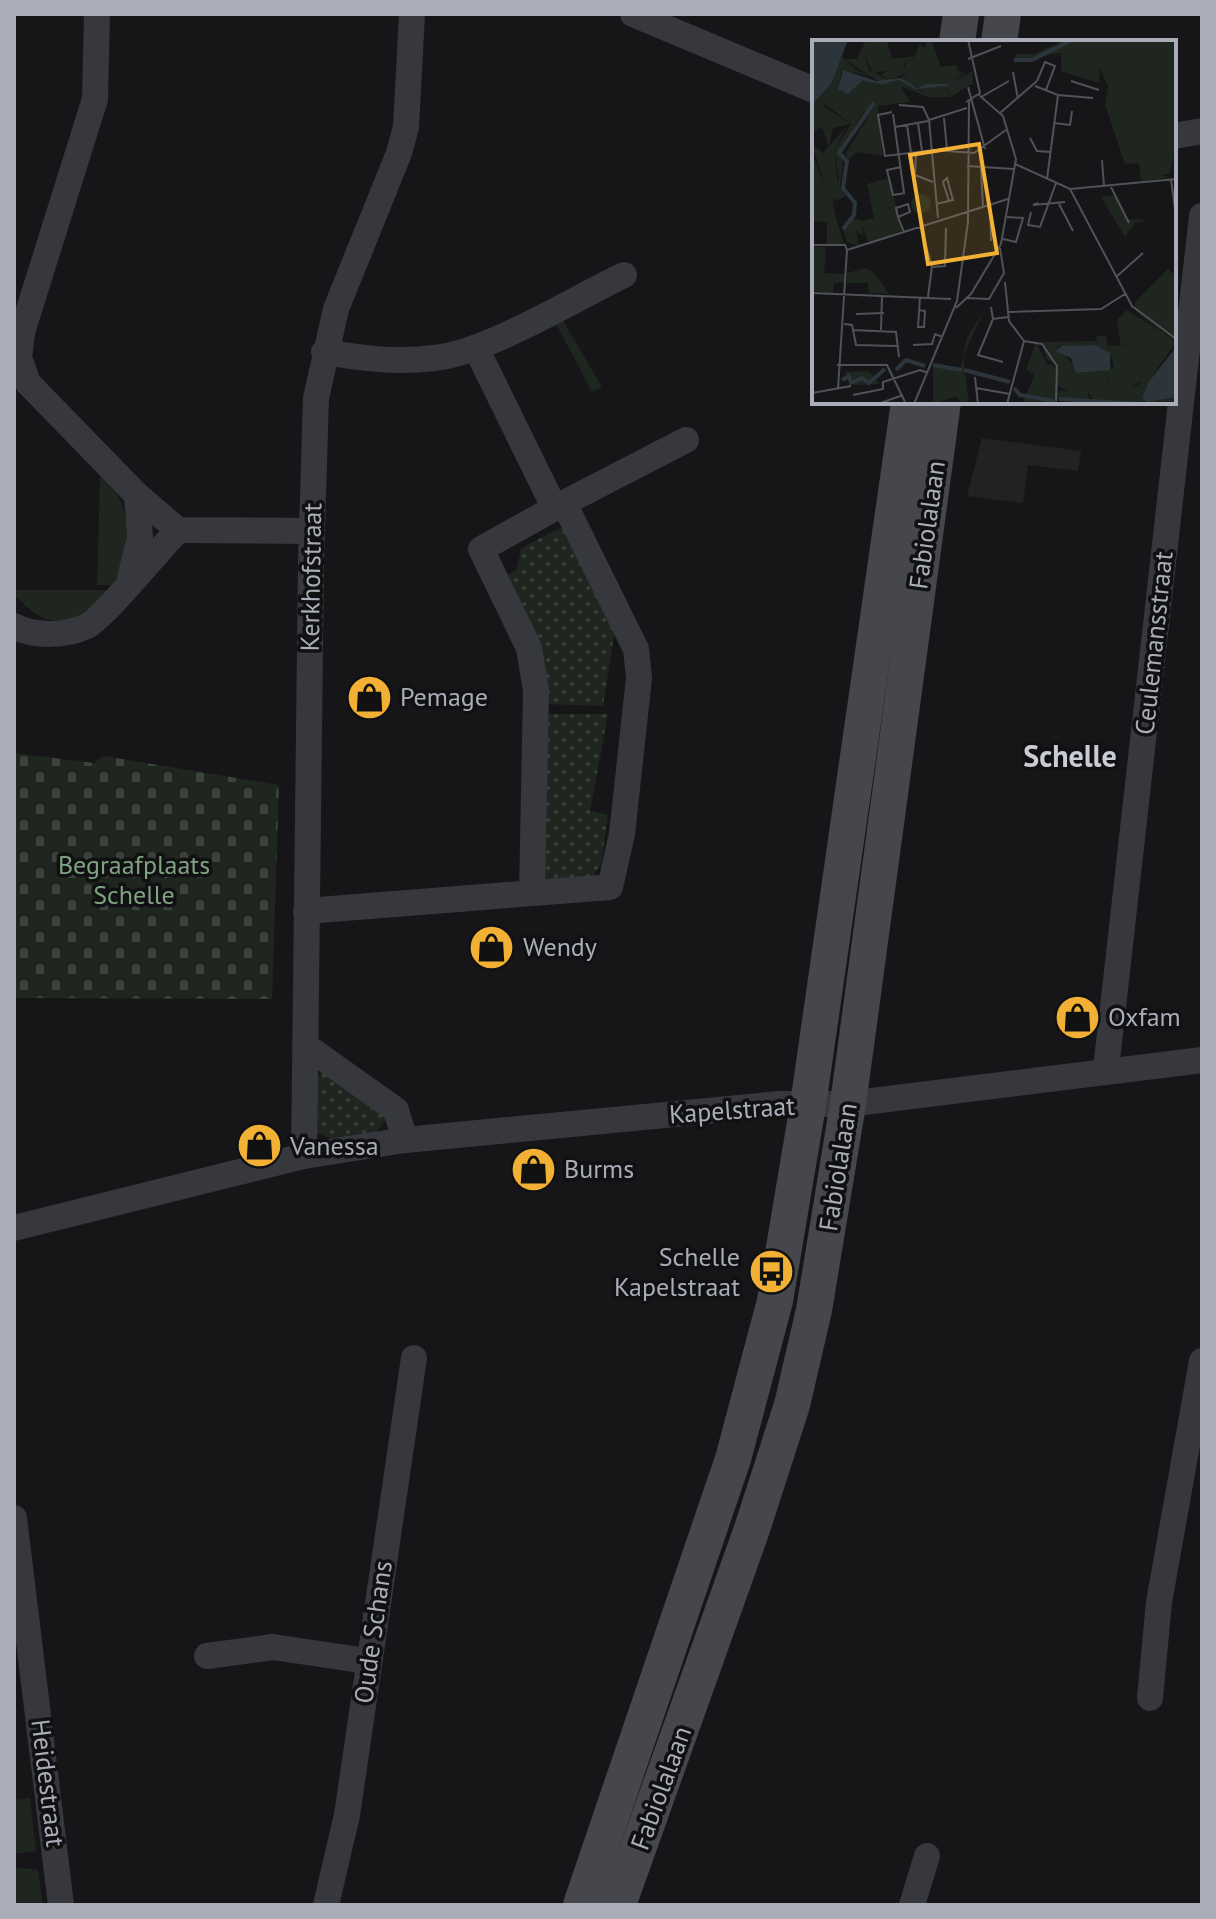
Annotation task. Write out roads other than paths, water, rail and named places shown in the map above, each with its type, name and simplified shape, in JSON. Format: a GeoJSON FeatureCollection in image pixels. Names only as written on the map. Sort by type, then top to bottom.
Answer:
{"type":"FeatureCollection","features":[{"type":"Feature","properties":{"kind":"main road"},"geometry":{"type":"LineString","coordinates":[[957,40],[961,14]]}},
{"type":"Feature","properties":{"kind":"main road"},"geometry":{"type":"LineString","coordinates":[[999,40],[1003,14]]}},
{"type":"Feature","properties":{"kind":"main road","name":"Fabiolalaan"},"geometry":{"type":"LineString","coordinates":[[581,1905],[735,1452],[775,1301],[808,1105],[909,404]]}},
{"type":"Feature","properties":{"kind":"main road","name":"Fabiolalaan"},"geometry":{"type":"LineString","coordinates":[[618,1905],[701,1679],[792,1405],[814,1310],[848,1104],[943,404]]}},
{"type":"Feature","properties":{"kind":"street"},"geometry":{"type":"LineString","coordinates":[[97,14],[95,99],[22,332],[19,358],[28,383],[137,495],[178,530],[312,531]]}},
{"type":"Feature","properties":{"kind":"street","name":"Kerkhofstraat"},"geometry":{"type":"LineString","coordinates":[[304,1156],[316,398],[336,309],[399,153],[406,127],[412,14]]}},
{"type":"Feature","properties":{"kind":"street"},"geometry":{"type":"LineString","coordinates":[[643,16],[812,89]]}},
{"type":"Feature","properties":{"kind":"street"},"geometry":{"type":"LineString","coordinates":[[1176,136],[1202,131]]}},
{"type":"Feature","properties":{"kind":"street","name":"Ceulemansstraat"},"geometry":{"type":"LineString","coordinates":[[1106,1069],[1187,375],[1202,216]]}},
{"type":"Feature","properties":{"kind":"street"},"geometry":{"type":"LineString","coordinates":[[324,352],[375,361],[436,358],[476,348],[624,275]]}},
{"type":"Feature","properties":{"kind":"street"},"geometry":{"type":"LineString","coordinates":[[306,911],[610,887],[622,834],[639,678],[636,649],[476,348]]}},
{"type":"Feature","properties":{"kind":"street"},"geometry":{"type":"LineString","coordinates":[[532,893],[536,690],[529,648],[481,549],[686,440]]}},
{"type":"Feature","properties":{"kind":"street"},"geometry":{"type":"LineString","coordinates":[[128,584],[140,538],[137,495]]}},
{"type":"Feature","properties":{"kind":"street"},"geometry":{"type":"LineString","coordinates":[[14,626],[24,631],[64,634],[89,625],[178,530]]}},
{"type":"Feature","properties":{"kind":"street"},"geometry":{"type":"LineString","coordinates":[[306,1046],[396,1110],[405,1140]]}},
{"type":"Feature","properties":{"kind":"street","name":"Kapelstraat"},"geometry":{"type":"LineString","coordinates":[[14,1228],[304,1156],[405,1140],[779,1104],[848,1104],[1106,1069],[1202,1060]]}},
{"type":"Feature","properties":{"kind":"street","name":"Oude Schans"},"geometry":{"type":"LineString","coordinates":[[326,1905],[347,1815],[367,1661],[414,1358]]}},
{"type":"Feature","properties":{"kind":"street"},"geometry":{"type":"LineString","coordinates":[[1150,1698],[1159,1602],[1202,1361]]}},
{"type":"Feature","properties":{"kind":"street","name":"Heidestraat"},"geometry":{"type":"LineString","coordinates":[[14,1518],[61,1905]]}},
{"type":"Feature","properties":{"kind":"street"},"geometry":{"type":"LineString","coordinates":[[207,1656],[273,1647],[367,1661]]}},
{"type":"Feature","properties":{"kind":"street"},"geometry":{"type":"LineString","coordinates":[[912,1905],[927,1856]]}},
{"type":"Feature","properties":{"kind":"place","name":"Pemage"},"geometry":{"type":"Point","coordinates":[369,697]}},
{"type":"Feature","properties":{"kind":"place","name":"Wendy"},"geometry":{"type":"Point","coordinates":[492,947]}},
{"type":"Feature","properties":{"kind":"place","name":"Oxfam"},"geometry":{"type":"Point","coordinates":[1077,1017]}},
{"type":"Feature","properties":{"kind":"place","name":"Vanessa"},"geometry":{"type":"Point","coordinates":[259,1146]}},
{"type":"Feature","properties":{"kind":"place","name":"Burms"},"geometry":{"type":"Point","coordinates":[533,1169]}},
{"type":"Feature","properties":{"kind":"place","name":"Schelle Kapelstraat"},"geometry":{"type":"Point","coordinates":[771,1272]}},
{"type":"Feature","properties":{"kind":"district","name":"Schelle"},"geometry":{"type":"Point","coordinates":[1070,757]}},
{"type":"Feature","properties":{"kind":"park label","name":"Begraafplaats Schelle"},"geometry":{"type":"Point","coordinates":[134,880]}}]}
